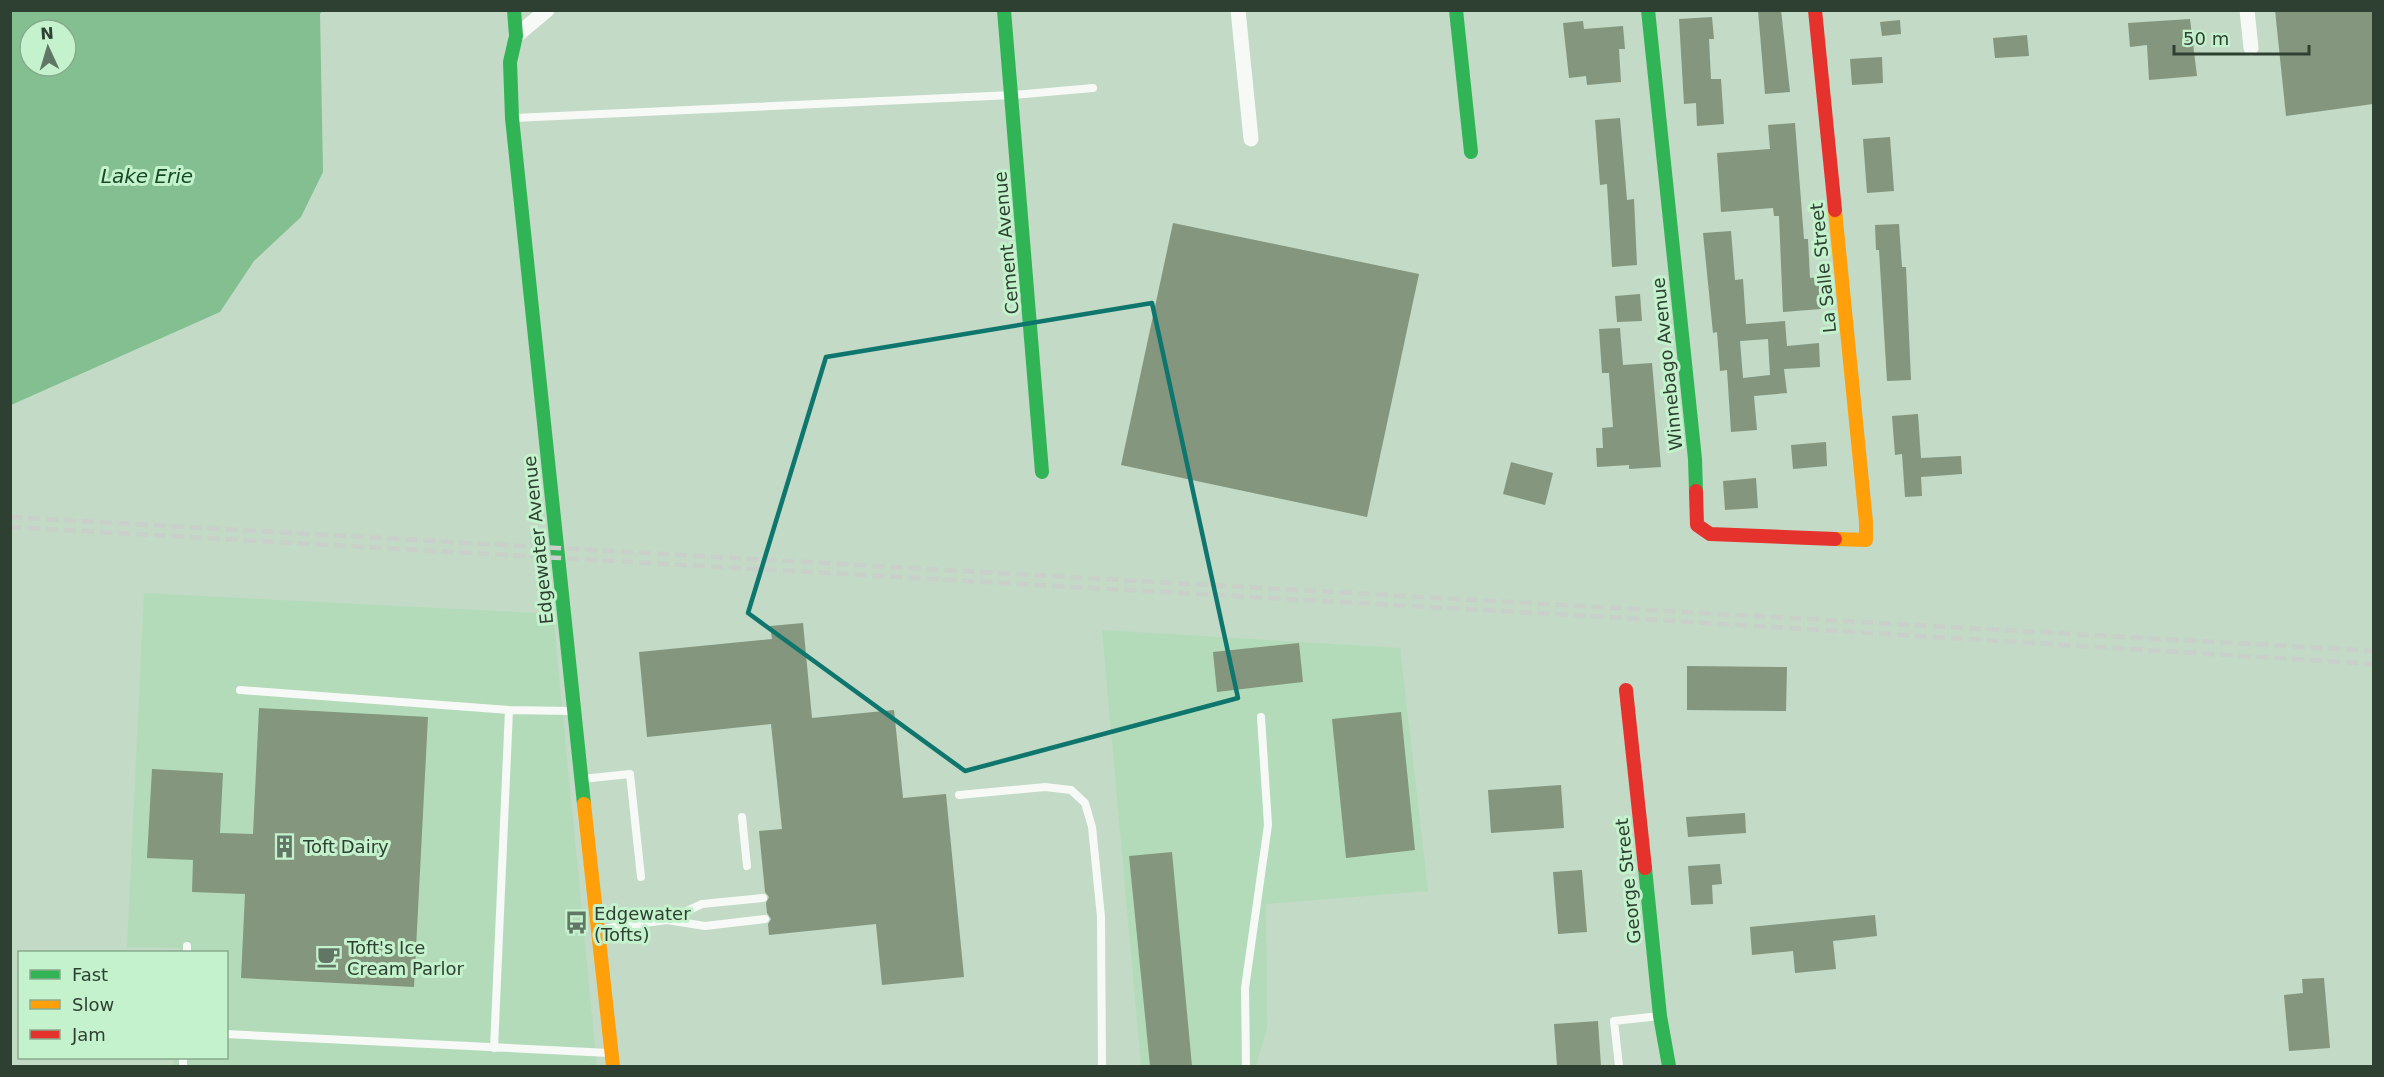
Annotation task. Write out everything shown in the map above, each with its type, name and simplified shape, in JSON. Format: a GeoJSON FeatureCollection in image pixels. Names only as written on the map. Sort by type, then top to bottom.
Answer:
{"type":"FeatureCollection","features":[{"type":"Feature","properties":{"kind":"street","name":"Edgewater Avenue"},"geometry":{"type":"LineString","coordinates":[[514,10],[516,36],[510,62],[512,118],[573,711],[613,1060]]}},
{"type":"Feature","properties":{"kind":"street"},"geometry":{"type":"LineString","coordinates":[[516,36],[548,10]]}},
{"type":"Feature","properties":{"kind":"street","name":"Cement Avenue"},"geometry":{"type":"LineString","coordinates":[[1004,10],[1042,472]]}},
{"type":"Feature","properties":{"kind":"street"},"geometry":{"type":"LineString","coordinates":[[1238,10],[1251,139]]}},
{"type":"Feature","properties":{"kind":"street"},"geometry":{"type":"LineString","coordinates":[[1456,10],[1471,153]]}},
{"type":"Feature","properties":{"kind":"street","name":"Winnebago Avenue"},"geometry":{"type":"LineString","coordinates":[[1648,10],[1695,459],[1697,525],[1710,534],[1866,540],[1866,522]]}},
{"type":"Feature","properties":{"kind":"street","name":"La Salle Street"},"geometry":{"type":"LineString","coordinates":[[1815,10],[1866,522]]}},
{"type":"Feature","properties":{"kind":"street"},"geometry":{"type":"LineString","coordinates":[[2247,10],[2251,48]]}},
{"type":"Feature","properties":{"kind":"street","name":"George Street"},"geometry":{"type":"LineString","coordinates":[[1626,690],[1660,1016],[1670,1066]]}},
{"type":"Feature","properties":{"kind":"lane"},"geometry":{"type":"LineString","coordinates":[[512,118],[1012,95],[1093,88]]}},
{"type":"Feature","properties":{"kind":"lane"},"geometry":{"type":"LineString","coordinates":[[240,690],[509,710],[573,711]]}},
{"type":"Feature","properties":{"kind":"lane"},"geometry":{"type":"LineString","coordinates":[[494,1048],[509,710]]}},
{"type":"Feature","properties":{"kind":"lane"},"geometry":{"type":"LineString","coordinates":[[1246,1066],[1245,988],[1268,825],[1261,717]]}},
{"type":"Feature","properties":{"kind":"lane"},"geometry":{"type":"LineString","coordinates":[[581,779],[630,774],[641,877]]}},
{"type":"Feature","properties":{"kind":"lane"},"geometry":{"type":"LineString","coordinates":[[959,795],[1045,787],[1071,789],[1085,803],[1092,828],[1101,917],[1102,1066]]}},
{"type":"Feature","properties":{"kind":"lane"},"geometry":{"type":"LineString","coordinates":[[742,817],[747,866]]}},
{"type":"Feature","properties":{"kind":"lane"},"geometry":{"type":"LineString","coordinates":[[667,920],[702,904],[763,898]]}},
{"type":"Feature","properties":{"kind":"lane"},"geometry":{"type":"LineString","coordinates":[[599,929],[667,920],[705,926],[765,919]]}},
{"type":"Feature","properties":{"kind":"lane"},"geometry":{"type":"LineString","coordinates":[[1619,1066],[1614,1021],[1660,1016]]}},
{"type":"Feature","properties":{"kind":"lane"},"geometry":{"type":"LineString","coordinates":[[228,1034],[494,1048],[613,1060]]}},
{"type":"Feature","properties":{"kind":"highlighted area"},"geometry":{"type":"Polygon","coordinates":[[[1152,303],[1238,698],[965,771],[748,613],[826,357],[1152,303]]]}},
{"type":"Feature","properties":{"kind":"shaded area"},"geometry":{"type":"Polygon","coordinates":[[[144,593],[553,614],[597,1066],[173,1066],[174,1059],[228,1059],[228,951],[180,951],[180,948],[127,947],[144,593]]]}},
{"type":"Feature","properties":{"kind":"shaded area"},"geometry":{"type":"Polygon","coordinates":[[[1102,630],[1400,648],[1428,891],[1266,904],[1267,1028],[1256,1066],[1141,1066],[1102,630]]]}},
{"type":"Feature","properties":{"kind":"water","name":"Lake Erie"},"geometry":{"type":"Polygon","coordinates":[[[11,10],[322,11],[320,14],[323,172],[301,217],[254,261],[220,312],[11,405],[11,10]]]}},
{"type":"Feature","properties":{"kind":"building"},"geometry":{"type":"Polygon","coordinates":[[[1758,10],[1781,10],[1790,92],[1765,94],[1758,10]]]}},
{"type":"Feature","properties":{"kind":"building"},"geometry":{"type":"Polygon","coordinates":[[[2275,10],[2373,10],[2373,104],[2286,116],[2275,10]]]}},
{"type":"Feature","properties":{"kind":"building"},"geometry":{"type":"Polygon","coordinates":[[[1712,17],[1714,39],[1709,39],[1711,79],[1721,79],[1724,124],[1697,126],[1696,103],[1684,104],[1679,19],[1712,17]]]}},
{"type":"Feature","properties":{"kind":"building"},"geometry":{"type":"Polygon","coordinates":[[[2190,19],[2197,76],[2149,80],[2147,45],[2130,47],[2128,23],[2190,19]]]}},
{"type":"Feature","properties":{"kind":"building"},"geometry":{"type":"Polygon","coordinates":[[[1900,20],[1901,34],[1882,36],[1880,22],[1900,20]]]}},
{"type":"Feature","properties":{"kind":"building"},"geometry":{"type":"Polygon","coordinates":[[[1583,21],[1584,29],[1623,26],[1625,49],[1619,49],[1621,82],[1587,85],[1586,76],[1569,78],[1563,23],[1583,21]]]}},
{"type":"Feature","properties":{"kind":"building"},"geometry":{"type":"Polygon","coordinates":[[[2027,35],[2029,56],[1995,58],[1993,38],[2027,35]]]}},
{"type":"Feature","properties":{"kind":"building"},"geometry":{"type":"Polygon","coordinates":[[[1882,57],[1883,83],[1852,85],[1850,59],[1882,57]]]}},
{"type":"Feature","properties":{"kind":"building"},"geometry":{"type":"Polygon","coordinates":[[[1620,118],[1627,200],[1634,199],[1637,265],[1612,267],[1607,184],[1600,185],[1595,120],[1620,118]]]}},
{"type":"Feature","properties":{"kind":"building"},"geometry":{"type":"Polygon","coordinates":[[[1795,123],[1804,239],[1808,239],[1810,278],[1818,277],[1821,309],[1783,312],[1779,216],[1774,216],[1773,208],[1721,212],[1717,153],[1770,149],[1768,125],[1795,123]]]}},
{"type":"Feature","properties":{"kind":"building"},"geometry":{"type":"Polygon","coordinates":[[[1890,137],[1894,191],[1867,193],[1863,139],[1890,137]]]}},
{"type":"Feature","properties":{"kind":"building"},"geometry":{"type":"Polygon","coordinates":[[[1173,223],[1419,274],[1367,517],[1121,465],[1173,223]]]}},
{"type":"Feature","properties":{"kind":"building"},"geometry":{"type":"Polygon","coordinates":[[[1899,224],[1902,267],[1906,267],[1911,380],[1887,381],[1879,250],[1876,250],[1875,225],[1899,224]]]}},
{"type":"Feature","properties":{"kind":"building"},"geometry":{"type":"Polygon","coordinates":[[[1731,231],[1735,280],[1743,279],[1746,324],[1785,321],[1787,346],[1819,343],[1820,367],[1784,369],[1787,393],[1754,396],[1757,430],[1731,432],[1727,370],[1720,371],[1717,332],[1713,333],[1703,233],[1731,231]],[[1768,339],[1740,341],[1743,378],[1770,375],[1768,339]]]}},
{"type":"Feature","properties":{"kind":"building"},"geometry":{"type":"Polygon","coordinates":[[[1640,294],[1642,321],[1617,322],[1615,296],[1640,294]]]}},
{"type":"Feature","properties":{"kind":"building"},"geometry":{"type":"Polygon","coordinates":[[[1620,328],[1623,365],[1652,363],[1661,467],[1629,469],[1629,465],[1597,467],[1596,448],[1603,448],[1602,428],[1613,427],[1609,373],[1602,373],[1599,329],[1620,328]]]}},
{"type":"Feature","properties":{"kind":"building"},"geometry":{"type":"Polygon","coordinates":[[[1918,414],[1921,458],[1961,456],[1962,474],[1921,477],[1922,496],[1905,497],[1902,454],[1895,455],[1892,416],[1918,414]]]}},
{"type":"Feature","properties":{"kind":"building"},"geometry":{"type":"Polygon","coordinates":[[[1826,442],[1827,466],[1793,469],[1791,445],[1826,442]]]}},
{"type":"Feature","properties":{"kind":"building"},"geometry":{"type":"Polygon","coordinates":[[[1511,462],[1553,473],[1545,505],[1503,494],[1511,462]]]}},
{"type":"Feature","properties":{"kind":"building"},"geometry":{"type":"Polygon","coordinates":[[[1756,478],[1758,508],[1725,510],[1723,481],[1756,478]]]}},
{"type":"Feature","properties":{"kind":"building"},"geometry":{"type":"Polygon","coordinates":[[[803,623],[812,718],[894,710],[903,798],[946,794],[964,977],[882,985],[876,924],[769,935],[768,924],[771,919],[767,913],[766,903],[769,897],[765,892],[759,831],[782,829],[771,724],[647,737],[639,652],[772,639],[770,626],[803,623]]]}},
{"type":"Feature","properties":{"kind":"building"},"geometry":{"type":"Polygon","coordinates":[[[1299,643],[1303,682],[1217,692],[1213,652],[1299,643]]]}},
{"type":"Feature","properties":{"kind":"building"},"geometry":{"type":"Polygon","coordinates":[[[1687,666],[1787,667],[1786,711],[1687,710],[1687,666]]]}},
{"type":"Feature","properties":{"kind":"building","name":"Toft Dairy"},"geometry":{"type":"Polygon","coordinates":[[[259,708],[428,717],[414,987],[241,978],[245,894],[192,892],[193,860],[147,858],[152,769],[223,773],[220,833],[253,834],[259,708]]]}},
{"type":"Feature","properties":{"kind":"building"},"geometry":{"type":"Polygon","coordinates":[[[1401,712],[1415,850],[1346,858],[1332,719],[1401,712]]]}},
{"type":"Feature","properties":{"kind":"building"},"geometry":{"type":"Polygon","coordinates":[[[1561,785],[1564,828],[1491,833],[1488,790],[1561,785]]]}},
{"type":"Feature","properties":{"kind":"building"},"geometry":{"type":"Polygon","coordinates":[[[1745,813],[1746,833],[1688,837],[1686,817],[1745,813]]]}},
{"type":"Feature","properties":{"kind":"building"},"geometry":{"type":"Polygon","coordinates":[[[1172,852],[1192,1066],[1150,1066],[1129,856],[1172,852]]]}},
{"type":"Feature","properties":{"kind":"building"},"geometry":{"type":"Polygon","coordinates":[[[1720,864],[1722,884],[1712,885],[1713,904],[1691,905],[1688,866],[1720,864]]]}},
{"type":"Feature","properties":{"kind":"building"},"geometry":{"type":"Polygon","coordinates":[[[1582,870],[1587,932],[1558,934],[1553,872],[1582,870]]]}},
{"type":"Feature","properties":{"kind":"building"},"geometry":{"type":"Polygon","coordinates":[[[1875,915],[1877,936],[1833,941],[1836,969],[1795,973],[1793,951],[1752,955],[1750,927],[1875,915]]]}},
{"type":"Feature","properties":{"kind":"building"},"geometry":{"type":"Polygon","coordinates":[[[2324,978],[2330,1048],[2289,1051],[2284,995],[2303,993],[2302,979],[2324,978]]]}},
{"type":"Feature","properties":{"kind":"building"},"geometry":{"type":"Polygon","coordinates":[[[1598,1021],[1601,1066],[1557,1066],[1554,1024],[1598,1021]]]}},
{"type":"Feature","properties":{"kind":"railway"},"geometry":{"type":"LineString","coordinates":[[10,517],[2374,651]]}},
{"type":"Feature","properties":{"kind":"railway"},"geometry":{"type":"LineString","coordinates":[[10,527],[1625,618],[2374,664]]}},
{"type":"Feature","properties":{"kind":"traffic: fast"},"geometry":{"type":"LineString","coordinates":[[514,10],[516,36],[510,62],[512,118],[584,804]]}},
{"type":"Feature","properties":{"kind":"traffic: fast"},"geometry":{"type":"LineString","coordinates":[[1004,10],[1042,472]]}},
{"type":"Feature","properties":{"kind":"traffic: fast"},"geometry":{"type":"LineString","coordinates":[[1456,10],[1471,152]]}},
{"type":"Feature","properties":{"kind":"traffic: fast"},"geometry":{"type":"LineString","coordinates":[[1648,10],[1695,459],[1696,491]]}},
{"type":"Feature","properties":{"kind":"traffic: fast"},"geometry":{"type":"LineString","coordinates":[[1645,868],[1660,1016],[1669,1066]]}},
{"type":"Feature","properties":{"kind":"traffic: slow"},"geometry":{"type":"LineString","coordinates":[[1835,210],[1866,540],[1835,539]]}},
{"type":"Feature","properties":{"kind":"traffic: slow"},"geometry":{"type":"LineString","coordinates":[[584,804],[613,1066]]}},
{"type":"Feature","properties":{"kind":"traffic: jam"},"geometry":{"type":"LineString","coordinates":[[1815,10],[1835,210]]}},
{"type":"Feature","properties":{"kind":"traffic: jam"},"geometry":{"type":"LineString","coordinates":[[1696,491],[1697,525],[1710,534],[1835,539]]}},
{"type":"Feature","properties":{"kind":"traffic: jam"},"geometry":{"type":"LineString","coordinates":[[1626,690],[1645,868]]}},
{"type":"Feature","properties":{"kind":"place","name":"Toft Dairy"},"geometry":{"type":"Point","coordinates":[285,846]}},
{"type":"Feature","properties":{"kind":"place","name":"Edgewater (Tofts)"},"geometry":{"type":"Point","coordinates":[576,923]}},
{"type":"Feature","properties":{"kind":"place","name":"Toft's Ice Cream Parlor"},"geometry":{"type":"Point","coordinates":[329,957]}}]}
